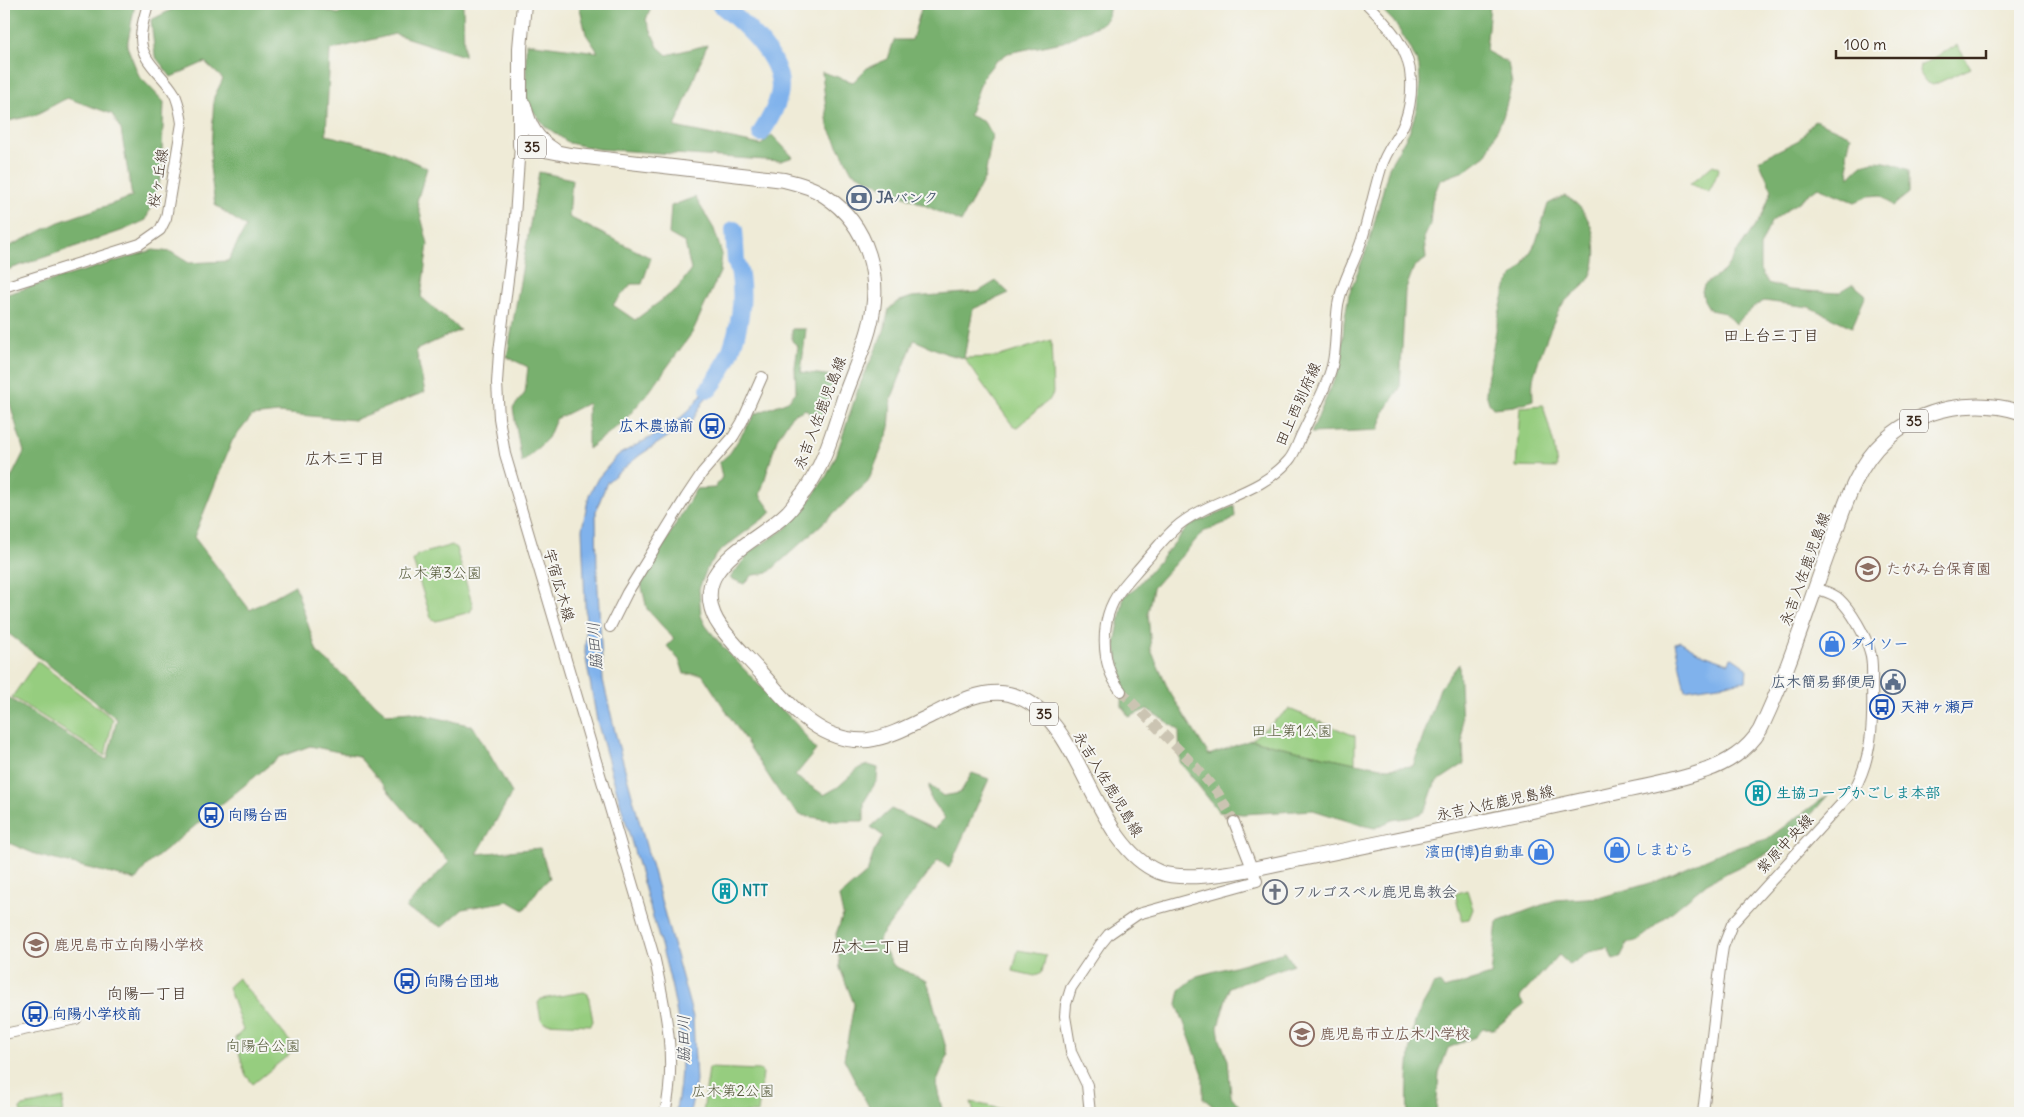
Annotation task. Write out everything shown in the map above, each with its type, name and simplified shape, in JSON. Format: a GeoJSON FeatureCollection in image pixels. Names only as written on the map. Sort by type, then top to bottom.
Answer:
{"type":"FeatureCollection","features":[{"type":"Feature","properties":{"kind":"main road","name":"35"},"geometry":{"type":"LineString","coordinates":[[520,145],[520,48],[524,4]]}},
{"type":"Feature","properties":{"kind":"main road"},"geometry":{"type":"LineString","coordinates":[[520,85],[531,128],[542,143],[558,153]]}},
{"type":"Feature","properties":{"kind":"main road","name":"永吉入佐鹿児島線"},"geometry":{"type":"LineString","coordinates":[[520,145],[558,153],[766,177],[808,187],[824,195],[843,210],[858,230],[867,247],[876,286],[869,329],[822,462],[809,486],[788,513],[727,560],[712,580],[710,589],[711,606],[714,616],[787,702],[806,720],[822,731],[837,737],[856,740],[874,739],[894,733],[951,705],[997,693],[1009,694],[1035,707],[1050,722],[1064,742],[1118,836],[1142,863],[1161,873],[1176,877],[1254,868],[1533,812],[1703,772],[1720,765],[1742,751],[1757,736],[1782,682],[1855,483],[1864,467],[1885,440],[1911,422],[1942,410],[1981,405],[2002,406],[2020,412]]}},
{"type":"Feature","properties":{"kind":"street","name":"桜ヶ丘線"},"geometry":{"type":"LineString","coordinates":[[4,288],[140,244],[160,230],[166,218],[182,123],[180,109],[173,92],[143,51],[141,39],[148,4]]}},
{"type":"Feature","properties":{"kind":"street","name":"田上西別府線"},"geometry":{"type":"LineString","coordinates":[[1121,692],[1115,684],[1106,660],[1105,643],[1111,607],[1119,592],[1179,524],[1195,514],[1262,483],[1290,458],[1330,373],[1338,305],[1345,280],[1362,241],[1382,165],[1403,127],[1408,113],[1411,91],[1408,61],[1400,43],[1394,32],[1367,4]]}},
{"type":"Feature","properties":{"kind":"street","name":"宇宿広木線"},"geometry":{"type":"LineString","coordinates":[[520,145],[514,231],[499,352],[497,398],[500,430],[510,472],[655,960],[664,1001],[670,1043],[669,1086],[664,1113]]}},
{"type":"Feature","properties":{"kind":"street"},"geometry":{"type":"LineString","coordinates":[[610,627],[627,593],[686,497],[702,473],[733,437],[742,422],[762,377]]}},
{"type":"Feature","properties":{"kind":"street","name":"紫原中央線"},"geometry":{"type":"LineString","coordinates":[[1703,1113],[1721,960],[1723,947],[1732,924],[1854,790],[1870,749],[1873,716],[1871,653],[1860,628],[1841,601],[1835,596],[1815,588]]}},
{"type":"Feature","properties":{"kind":"street"},"geometry":{"type":"LineString","coordinates":[[1090,1113],[1087,1085],[1071,1052],[1066,1004],[1071,988],[1109,934],[1138,914],[1257,881],[1254,868],[1234,822]]}},
{"type":"Feature","properties":{"kind":"street"},"geometry":{"type":"LineString","coordinates":[[4,1034],[76,1019]]}},
{"type":"Feature","properties":{"kind":"green space"},"geometry":{"type":"Polygon","coordinates":[[[8,4],[135,4],[127,46],[139,76],[164,102],[161,177],[146,220],[124,230],[4,271],[4,249],[59,222],[132,197],[121,130],[112,114],[67,98],[35,115],[4,122],[4,7],[8,4]]]}},
{"type":"Feature","properties":{"kind":"green space"},"geometry":{"type":"Polygon","coordinates":[[[183,4],[288,4],[309,6],[338,14],[359,4],[463,4],[464,56],[395,34],[330,50],[326,135],[385,149],[427,168],[417,201],[428,244],[421,297],[460,330],[416,350],[425,392],[354,420],[278,413],[252,416],[232,441],[194,537],[250,610],[295,585],[317,652],[387,714],[411,712],[473,726],[512,793],[477,854],[540,848],[550,878],[540,887],[524,910],[508,901],[463,909],[442,927],[405,908],[449,862],[358,756],[310,746],[279,757],[146,866],[136,880],[40,856],[4,841],[4,695],[107,760],[117,719],[4,630],[4,492],[24,452],[4,383],[4,295],[153,250],[171,252],[189,263],[228,261],[246,227],[215,205],[210,167],[214,97],[223,79],[205,62],[171,77],[155,56],[151,20],[183,4]]]}},
{"type":"Feature","properties":{"kind":"green space"},"geometry":{"type":"Polygon","coordinates":[[[579,4],[652,4],[646,20],[658,47],[667,55],[707,45],[675,127],[761,145],[772,135],[793,157],[781,161],[598,149],[569,143],[545,126],[526,102],[526,43],[598,52],[586,34],[579,4]]]}},
{"type":"Feature","properties":{"kind":"green space"},"geometry":{"type":"Polygon","coordinates":[[[927,4],[1110,4],[1108,16],[1103,23],[1063,42],[1008,53],[995,62],[983,77],[969,115],[984,122],[992,135],[985,177],[961,222],[852,172],[828,126],[822,72],[853,82],[867,68],[888,59],[894,40],[912,40],[921,9],[927,4]]]}},
{"type":"Feature","properties":{"kind":"green space"},"geometry":{"type":"Polygon","coordinates":[[[1377,4],[1490,4],[1486,51],[1508,63],[1512,84],[1503,117],[1486,155],[1464,171],[1440,180],[1432,200],[1430,225],[1424,238],[1426,259],[1414,267],[1405,291],[1400,388],[1384,411],[1379,430],[1311,433],[1341,364],[1344,322],[1349,294],[1369,243],[1389,167],[1410,130],[1417,108],[1420,83],[1419,66],[1410,47],[1394,22],[1377,4]]]}},
{"type":"Feature","properties":{"kind":"green space"},"geometry":{"type":"Polygon","coordinates":[[[1957,45],[1971,68],[1933,85],[1926,82],[1919,72],[1920,66],[1957,45]]]}},
{"type":"Feature","properties":{"kind":"green space"},"geometry":{"type":"Polygon","coordinates":[[[1815,120],[1851,136],[1847,154],[1850,177],[1858,168],[1866,163],[1879,161],[1889,163],[1909,170],[1909,193],[1893,206],[1881,195],[1869,196],[1855,202],[1818,187],[1771,222],[1760,247],[1760,270],[1768,283],[1790,290],[1838,293],[1853,284],[1866,295],[1852,327],[1809,307],[1764,301],[1754,307],[1735,324],[1725,313],[1710,310],[1704,300],[1702,291],[1704,285],[1724,271],[1762,216],[1772,190],[1759,160],[1799,140],[1815,120]]]}},
{"type":"Feature","properties":{"kind":"green space"},"geometry":{"type":"Polygon","coordinates":[[[1713,165],[1718,167],[1719,170],[1709,192],[1690,184],[1713,165]]]}},
{"type":"Feature","properties":{"kind":"green space"},"geometry":{"type":"Polygon","coordinates":[[[539,172],[572,179],[569,217],[651,258],[642,284],[631,284],[613,305],[635,320],[677,289],[691,270],[685,243],[669,234],[671,206],[695,197],[714,229],[722,254],[720,272],[692,333],[649,392],[623,422],[588,449],[588,403],[556,419],[548,438],[522,463],[513,408],[525,393],[528,367],[507,357],[539,172]]]}},
{"type":"Feature","properties":{"kind":"green space"},"geometry":{"type":"Polygon","coordinates":[[[1564,196],[1581,209],[1588,219],[1592,230],[1596,254],[1591,275],[1585,284],[1562,305],[1555,319],[1534,375],[1533,400],[1514,406],[1493,408],[1489,403],[1486,393],[1487,380],[1506,287],[1512,277],[1522,267],[1536,242],[1548,204],[1564,196]]]}},
{"type":"Feature","properties":{"kind":"green space"},"geometry":{"type":"Polygon","coordinates":[[[996,281],[1009,293],[973,309],[964,358],[947,354],[914,340],[891,400],[889,431],[868,482],[768,573],[753,575],[744,584],[730,578],[750,552],[786,528],[810,500],[827,475],[836,456],[858,389],[884,331],[889,309],[897,302],[912,297],[978,292],[996,281]]]}},
{"type":"Feature","properties":{"kind":"green space"},"geometry":{"type":"Polygon","coordinates":[[[792,329],[806,329],[801,372],[834,376],[831,393],[819,427],[806,409],[792,415],[777,439],[760,495],[772,512],[720,551],[707,568],[699,589],[701,616],[706,626],[723,647],[797,725],[816,750],[795,776],[824,795],[838,787],[859,768],[868,765],[878,768],[877,780],[864,802],[864,821],[835,821],[800,815],[781,795],[702,674],[684,674],[680,661],[667,646],[674,639],[647,609],[640,579],[652,565],[696,489],[715,488],[722,477],[719,463],[730,453],[755,414],[788,401],[796,392],[795,367],[798,346],[792,341],[792,329]]]}},
{"type":"Feature","properties":{"kind":"green space"},"geometry":{"type":"Polygon","coordinates":[[[1051,340],[1053,393],[1050,399],[1017,427],[1013,426],[964,358],[997,357],[1051,340]]]}},
{"type":"Feature","properties":{"kind":"green space"},"geometry":{"type":"Polygon","coordinates":[[[1543,405],[1554,445],[1557,468],[1516,467],[1520,407],[1543,405]]]}},
{"type":"Feature","properties":{"kind":"green space"},"geometry":{"type":"Polygon","coordinates":[[[1234,506],[1235,516],[1232,520],[1203,532],[1153,588],[1148,613],[1151,650],[1169,691],[1209,755],[1251,740],[1355,763],[1388,768],[1413,766],[1440,688],[1459,664],[1464,764],[1435,783],[1423,812],[1413,817],[1392,820],[1375,828],[1313,810],[1243,814],[1219,812],[1180,762],[1179,730],[1147,709],[1129,717],[1122,706],[1123,679],[1115,644],[1124,596],[1134,590],[1189,526],[1234,506]]]}},
{"type":"Feature","properties":{"kind":"green space","name":"広木第3公園"},"geometry":{"type":"Polygon","coordinates":[[[452,545],[456,548],[473,607],[470,612],[436,621],[431,618],[413,561],[417,555],[452,545]]]}},
{"type":"Feature","properties":{"kind":"green space"},"geometry":{"type":"Polygon","coordinates":[[[37,661],[113,719],[105,756],[12,697],[37,661]]]}},
{"type":"Feature","properties":{"kind":"green space","name":"田上第1公園"},"geometry":{"type":"Polygon","coordinates":[[[1289,709],[1355,736],[1355,763],[1251,740],[1289,709]]]}},
{"type":"Feature","properties":{"kind":"green space"},"geometry":{"type":"Polygon","coordinates":[[[972,773],[989,779],[949,868],[938,860],[878,940],[894,966],[927,981],[948,1055],[936,1084],[943,1113],[870,1113],[870,1109],[844,1059],[854,1004],[840,968],[836,934],[843,915],[839,897],[867,873],[874,852],[883,836],[871,827],[891,809],[934,829],[945,818],[930,797],[929,785],[943,796],[960,793],[972,773]]]}},
{"type":"Feature","properties":{"kind":"green space"},"geometry":{"type":"Polygon","coordinates":[[[1828,795],[1780,851],[1768,853],[1707,883],[1638,940],[1627,944],[1620,958],[1613,960],[1608,948],[1589,952],[1570,965],[1559,955],[1521,996],[1520,999],[1524,1005],[1494,1029],[1483,1029],[1475,1037],[1448,1048],[1439,1073],[1436,1113],[1408,1113],[1410,1051],[1418,1015],[1433,985],[1440,983],[1444,989],[1491,975],[1497,922],[1555,900],[1602,897],[1657,881],[1722,852],[1767,839],[1828,795]]]}},
{"type":"Feature","properties":{"kind":"green space"},"geometry":{"type":"Polygon","coordinates":[[[1467,890],[1473,909],[1469,919],[1462,920],[1455,894],[1467,890]]]}},
{"type":"Feature","properties":{"kind":"green space"},"geometry":{"type":"Polygon","coordinates":[[[1018,950],[1046,955],[1042,972],[1035,976],[1013,971],[1018,950]]]}},
{"type":"Feature","properties":{"kind":"green space"},"geometry":{"type":"Polygon","coordinates":[[[1285,952],[1293,964],[1229,988],[1218,1027],[1220,1040],[1228,1060],[1231,1096],[1245,1113],[1221,1113],[1203,1098],[1203,1074],[1177,1004],[1180,990],[1197,976],[1285,952]]]}},
{"type":"Feature","properties":{"kind":"green space","name":"向陽台公園"},"geometry":{"type":"Polygon","coordinates":[[[238,978],[296,1049],[253,1084],[245,1074],[235,1038],[243,1030],[228,987],[238,978]]]}},
{"type":"Feature","properties":{"kind":"green space"},"geometry":{"type":"Polygon","coordinates":[[[584,992],[588,994],[593,1021],[591,1025],[544,1023],[541,1020],[538,1003],[541,999],[584,992]]]}},
{"type":"Feature","properties":{"kind":"green space","name":"広木第2公園"},"geometry":{"type":"Polygon","coordinates":[[[709,1068],[760,1070],[763,1073],[758,1113],[703,1113],[709,1068]]]}},
{"type":"Feature","properties":{"kind":"green space"},"geometry":{"type":"Polygon","coordinates":[[[64,1098],[62,1113],[21,1113],[20,1109],[23,1106],[64,1098]]]}},
{"type":"Feature","properties":{"kind":"green space"},"geometry":{"type":"Polygon","coordinates":[[[971,1102],[1006,1110],[1005,1113],[974,1113],[971,1102]]]}},
{"type":"Feature","properties":{"kind":"water"},"geometry":{"type":"Polygon","coordinates":[[[730,358],[692,421],[640,455],[607,482],[596,511],[603,680],[617,740],[693,1017],[696,1081],[690,1113],[675,1113],[680,1085],[681,1057],[675,1002],[669,974],[597,721],[585,653],[586,628],[582,529],[589,495],[598,478],[618,455],[672,426],[690,409],[730,358]]]}},
{"type":"Feature","properties":{"kind":"water"},"geometry":{"type":"Polygon","coordinates":[[[1680,641],[1698,652],[1729,663],[1731,657],[1747,668],[1746,681],[1685,690],[1675,643],[1680,641]]]}},
{"type":"Feature","properties":{"kind":"waterway","name":"脇田川"},"geometry":{"type":"LineString","coordinates":[[720,4],[751,32],[770,56],[776,69],[780,82],[779,95],[772,115],[761,133]]}},
{"type":"Feature","properties":{"kind":"waterway","name":"脇田川"},"geometry":{"type":"LineString","coordinates":[[709,389],[725,364],[736,336],[739,320],[741,290],[740,274],[736,261],[734,230]]}},
{"type":"Feature","properties":{"kind":"tunnel"},"geometry":{"type":"LineString","coordinates":[[1121,691],[1195,766],[1218,793],[1234,822]]}},
{"type":"Feature","properties":{"kind":"place","name":"JAバンク"},"geometry":{"type":"Point","coordinates":[859,198]}},
{"type":"Feature","properties":{"kind":"place","name":"広木農協前"},"geometry":{"type":"Point","coordinates":[712,426]}},
{"type":"Feature","properties":{"kind":"place","name":"たがみ台保育園"},"geometry":{"type":"Point","coordinates":[1868,569]}},
{"type":"Feature","properties":{"kind":"place","name":"ダイソー"},"geometry":{"type":"Point","coordinates":[1832,644]}},
{"type":"Feature","properties":{"kind":"place","name":"広木簡易郵便局"},"geometry":{"type":"Point","coordinates":[1893,682]}},
{"type":"Feature","properties":{"kind":"place","name":"天神ヶ瀬戸"},"geometry":{"type":"Point","coordinates":[1882,707]}},
{"type":"Feature","properties":{"kind":"place","name":"生協コープかごしま本部"},"geometry":{"type":"Point","coordinates":[1758,793]}},
{"type":"Feature","properties":{"kind":"place","name":"向陽台西"},"geometry":{"type":"Point","coordinates":[211,815]}},
{"type":"Feature","properties":{"kind":"place","name":"しまむら"},"geometry":{"type":"Point","coordinates":[1617,850]}},
{"type":"Feature","properties":{"kind":"place","name":"濱田(博)自動車"},"geometry":{"type":"Point","coordinates":[1541,852]}},
{"type":"Feature","properties":{"kind":"place","name":"NTT"},"geometry":{"type":"Point","coordinates":[725,891]}},
{"type":"Feature","properties":{"kind":"place","name":"フルゴスペル鹿児島教会"},"geometry":{"type":"Point","coordinates":[1275,892]}},
{"type":"Feature","properties":{"kind":"place","name":"鹿児島市立向陽小学校"},"geometry":{"type":"Point","coordinates":[36,945]}},
{"type":"Feature","properties":{"kind":"place","name":"向陽台団地"},"geometry":{"type":"Point","coordinates":[407,981]}},
{"type":"Feature","properties":{"kind":"place","name":"向陽小学校前"},"geometry":{"type":"Point","coordinates":[35,1014]}},
{"type":"Feature","properties":{"kind":"place","name":"鹿児島市立広木小学校"},"geometry":{"type":"Point","coordinates":[1302,1034]}},
{"type":"Feature","properties":{"kind":"district","name":"田上台三丁目"},"geometry":{"type":"Point","coordinates":[1771,335]}},
{"type":"Feature","properties":{"kind":"district","name":"広木三丁目"},"geometry":{"type":"Point","coordinates":[345,458]}},
{"type":"Feature","properties":{"kind":"district","name":"広木二丁目"},"geometry":{"type":"Point","coordinates":[871,946]}},
{"type":"Feature","properties":{"kind":"district","name":"向陽一丁目"},"geometry":{"type":"Point","coordinates":[147,993]}}]}
